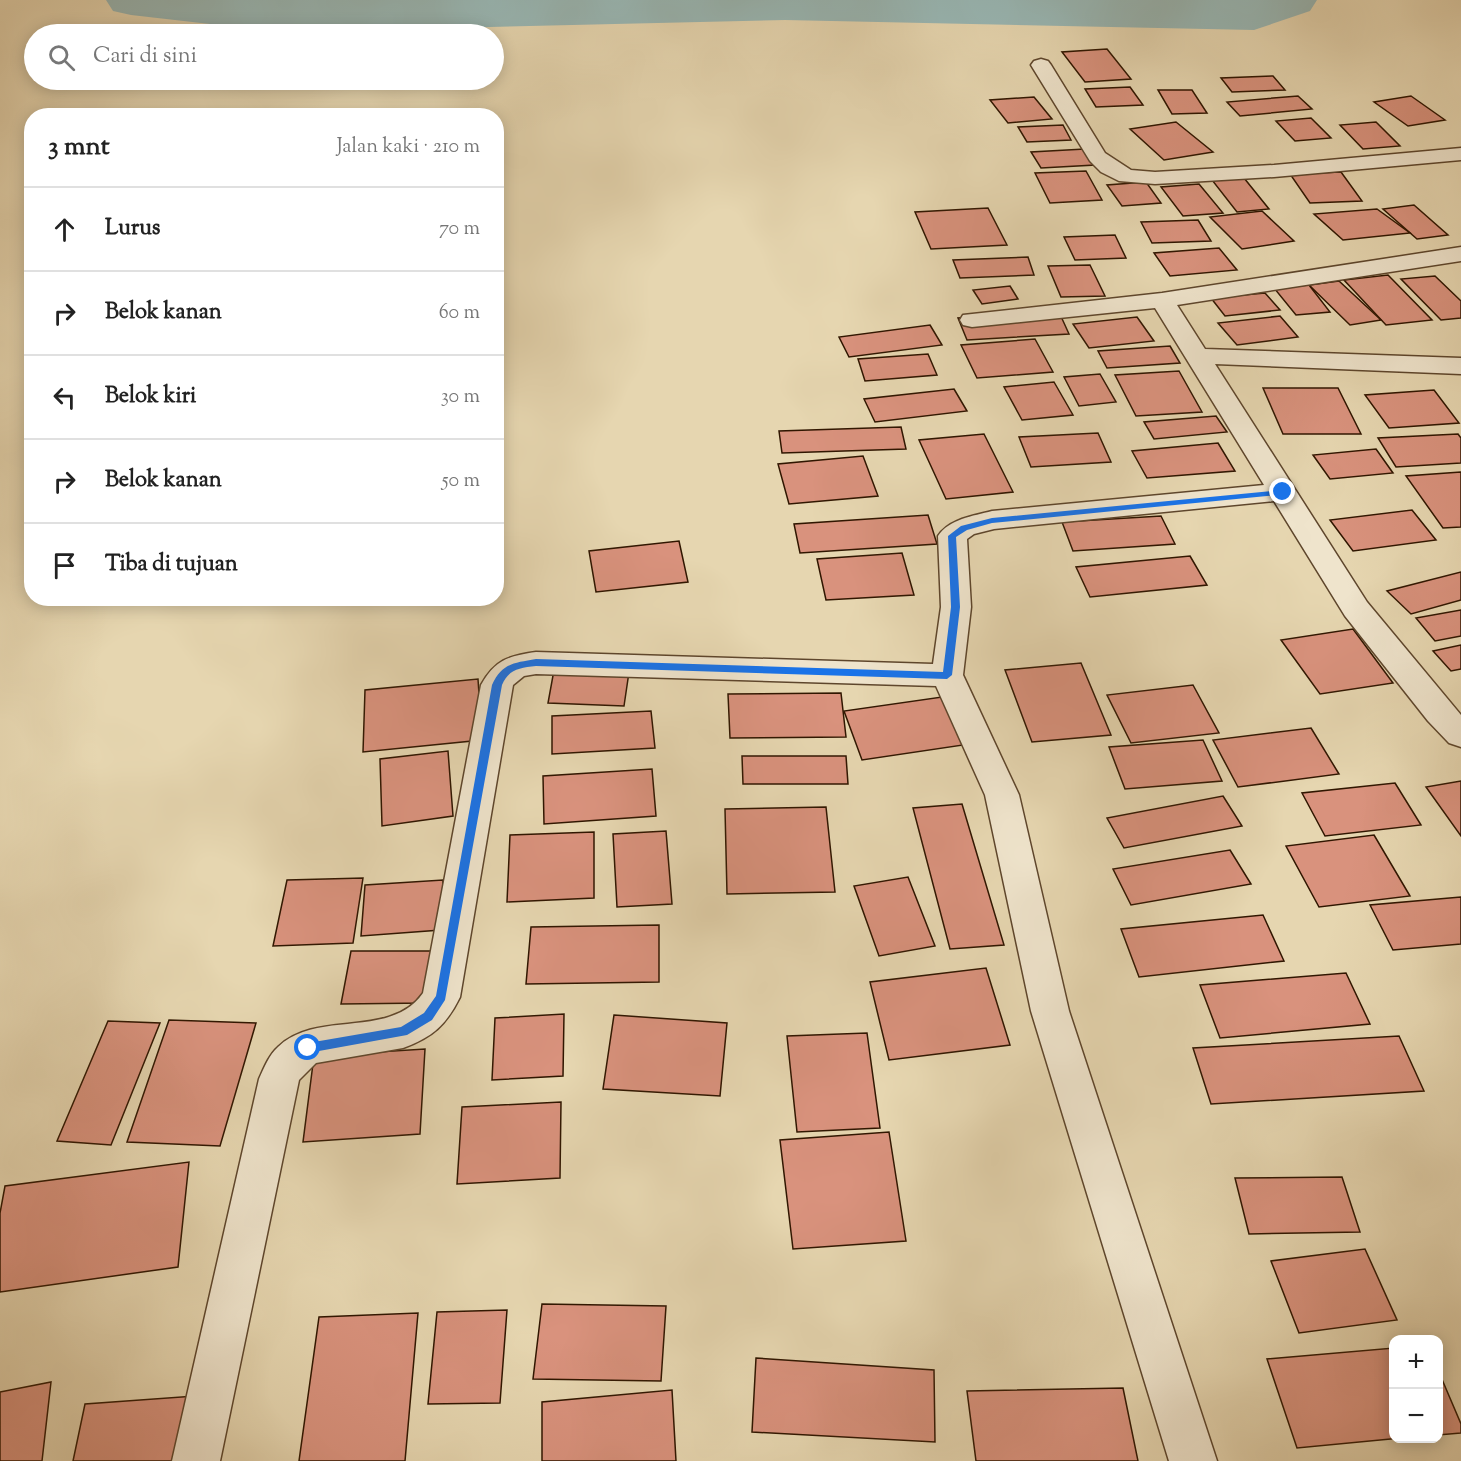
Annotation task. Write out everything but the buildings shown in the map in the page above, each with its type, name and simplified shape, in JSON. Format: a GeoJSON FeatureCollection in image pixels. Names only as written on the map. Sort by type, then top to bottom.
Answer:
{"type":"FeatureCollection","features":[{"type":"Feature","properties":{"kind":"street"},"geometry":{"type":"LineString","coordinates":[[1041,65],[1097,157],[1126,176],[1155,178],[1274,171],[1461,154]]}},
{"type":"Feature","properties":{"kind":"street"},"geometry":{"type":"LineString","coordinates":[[972,320],[1162,300],[1461,254]]}},
{"type":"Feature","properties":{"kind":"street"},"geometry":{"type":"LineString","coordinates":[[1162,300],[1356,609],[1454,719]]}},
{"type":"Feature","properties":{"kind":"street"},"geometry":{"type":"LineString","coordinates":[[1199,356],[1461,366]]}},
{"type":"Feature","properties":{"kind":"street"},"geometry":{"type":"LineString","coordinates":[[1193,1461],[1050,1011],[1002,795],[947,675],[956,607],[952,536],[964,528],[992,520],[1283,492]]}},
{"type":"Feature","properties":{"kind":"street"},"geometry":{"type":"LineString","coordinates":[[196,1461],[279,1079],[285,1066],[294,1055],[308,1048],[403,1032],[428,1016],[441,997],[497,685],[502,673],[516,666],[536,663],[947,675]]}},
{"type":"Feature","properties":{"kind":"waterway"},"geometry":{"type":"LineString","coordinates":[[131,0],[279,17],[785,5],[1254,15],[1292,0]]}},
{"type":"Feature","properties":{"kind":"route"},"geometry":{"type":"LineString","coordinates":[[308,1048],[403,1032],[428,1016],[441,997],[497,685],[502,673],[516,666],[536,663],[947,675],[956,607],[952,536],[964,528],[992,520],[1283,492]]}}]}
